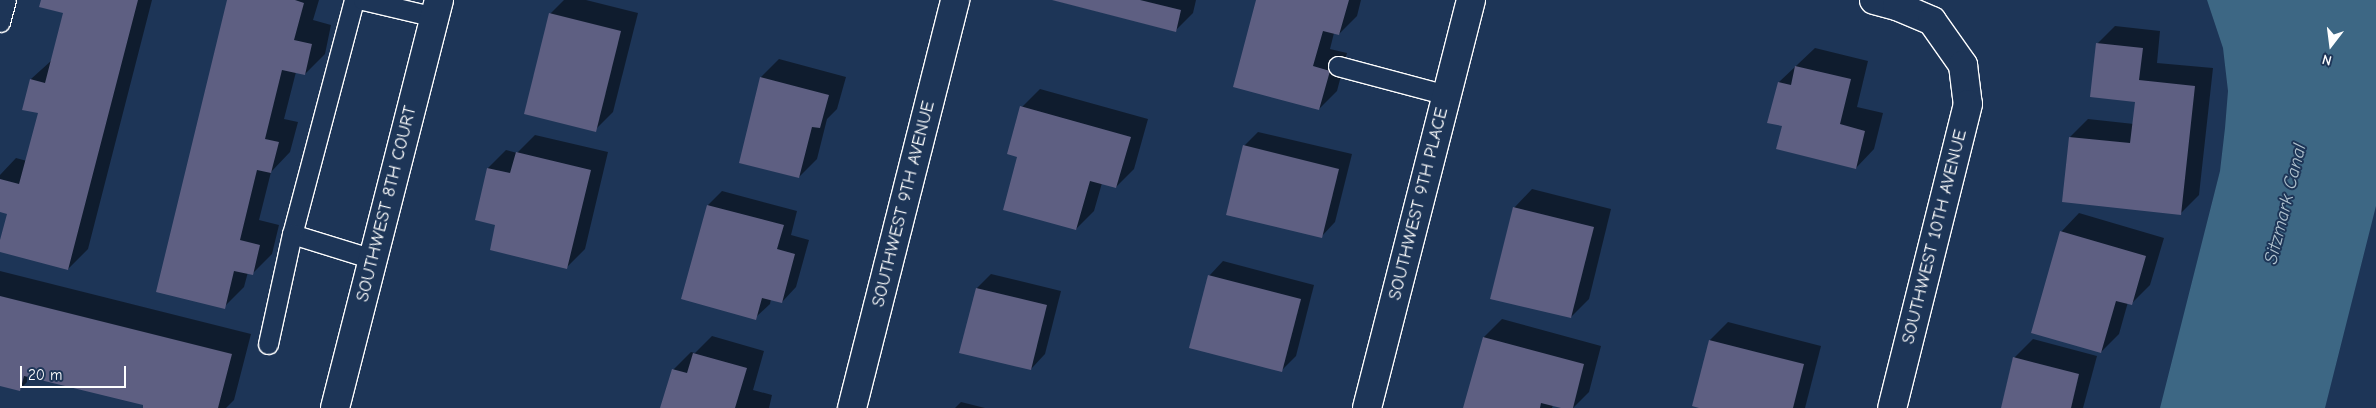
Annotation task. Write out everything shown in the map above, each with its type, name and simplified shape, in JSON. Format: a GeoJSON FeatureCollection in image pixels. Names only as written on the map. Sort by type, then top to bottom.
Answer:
{"type":"FeatureCollection","features":[{"type":"Feature","properties":{"kind":"street","name":"SOUTHWEST 9TH AVENUE"},"geometry":{"type":"LineString","coordinates":[[852,408],[955,0]]}},
{"type":"Feature","properties":{"kind":"street","name":"SOUTHWEST 9TH PLACE"},"geometry":{"type":"LineString","coordinates":[[1367,408],[1471,0]]}},
{"type":"Feature","properties":{"kind":"street","name":"SOUTHWEST 10TH AVENUE"},"geometry":{"type":"LineString","coordinates":[[1874,0],[1897,6],[1932,21],[1963,65],[1968,104],[1892,408]]}},
{"type":"Feature","properties":{"kind":"street","name":"SOUTHWEST 8TH COURT"},"geometry":{"type":"LineString","coordinates":[[335,408],[437,8]]}},
{"type":"Feature","properties":{"kind":"lane"},"geometry":{"type":"LineString","coordinates":[[0,22],[6,0]]}},
{"type":"Feature","properties":{"kind":"lane"},"geometry":{"type":"LineString","coordinates":[[268,344],[292,234],[354,0]]}},
{"type":"Feature","properties":{"kind":"lane"},"geometry":{"type":"LineString","coordinates":[[363,0],[437,8]]}},
{"type":"Feature","properties":{"kind":"lane"},"geometry":{"type":"LineString","coordinates":[[1338,66],[1447,95]]}},
{"type":"Feature","properties":{"kind":"lane"},"geometry":{"type":"LineString","coordinates":[[292,234],[373,258]]}},
{"type":"Feature","properties":{"kind":"water","name":"Sitzmark Canal"},"geometry":{"type":"Polygon","coordinates":[[[2207,0],[2376,0],[2376,206],[2325,408],[2160,408],[2220,171],[2225,128],[2228,91],[2223,48],[2207,0]]]}},
{"type":"Feature","properties":{"kind":"building"},"geometry":{"type":"Polygon","coordinates":[[[41,0],[138,0],[68,270],[0,252],[0,240],[7,214],[0,212],[0,179],[19,184],[38,113],[22,110],[30,79],[45,83],[63,13],[39,7],[41,0]]]}},
{"type":"Feature","properties":{"kind":"building"},"geometry":{"type":"Polygon","coordinates":[[[227,0],[295,0],[304,3],[294,40],[312,44],[305,75],[282,70],[265,139],[279,142],[271,173],[257,170],[240,240],[260,245],[253,275],[234,271],[225,309],[156,292],[227,0]]]}},
{"type":"Feature","properties":{"kind":"building"},"geometry":{"type":"Polygon","coordinates":[[[1052,0],[1140,0],[1181,10],[1176,32],[1052,0]]]}},
{"type":"Feature","properties":{"kind":"building"},"geometry":{"type":"Polygon","coordinates":[[[1256,0],[1349,0],[1339,35],[1323,31],[1313,66],[1330,71],[1319,110],[1233,87],[1256,0]]]}},
{"type":"Feature","properties":{"kind":"building"},"geometry":{"type":"Polygon","coordinates":[[[549,13],[621,31],[596,132],[524,114],[549,13]]]}},
{"type":"Feature","properties":{"kind":"building"},"geometry":{"type":"Polygon","coordinates":[[[2096,43],[2143,48],[2139,80],[2195,86],[2181,215],[2062,202],[2069,137],[2130,143],[2135,102],[2090,97],[2096,43]]]}},
{"type":"Feature","properties":{"kind":"building"},"geometry":{"type":"Polygon","coordinates":[[[1795,66],[1851,79],[1840,124],[1865,131],[1856,169],[1776,149],[1782,126],[1767,123],[1778,82],[1791,85],[1795,66]]]}},
{"type":"Feature","properties":{"kind":"building"},"geometry":{"type":"Polygon","coordinates":[[[760,77],[829,95],[820,128],[812,127],[799,178],[739,163],[760,77]]]}},
{"type":"Feature","properties":{"kind":"building"},"geometry":{"type":"Polygon","coordinates":[[[1020,106],[1131,137],[1116,188],[1090,181],[1076,230],[1003,210],[1017,157],[1007,154],[1020,106]]]}},
{"type":"Feature","properties":{"kind":"building"},"geometry":{"type":"Polygon","coordinates":[[[1243,145],[1339,169],[1322,238],[1226,215],[1243,145]]]}},
{"type":"Feature","properties":{"kind":"building"},"geometry":{"type":"Polygon","coordinates":[[[516,152],[591,170],[567,269],[490,250],[495,225],[475,220],[487,168],[510,173],[516,152]]]}},
{"type":"Feature","properties":{"kind":"building"},"geometry":{"type":"Polygon","coordinates":[[[707,205],[784,225],[777,249],[795,254],[782,303],[762,298],[756,320],[681,299],[707,205]]]}},
{"type":"Feature","properties":{"kind":"building"},"geometry":{"type":"Polygon","coordinates":[[[1513,207],[1594,227],[1571,318],[1490,299],[1513,207]]]}},
{"type":"Feature","properties":{"kind":"building"},"geometry":{"type":"Polygon","coordinates":[[[2060,231],[2146,256],[2132,305],[2116,301],[2101,353],[2031,333],[2060,231]]]}},
{"type":"Feature","properties":{"kind":"building"},"geometry":{"type":"Polygon","coordinates":[[[1208,275],[1301,299],[1282,372],[1189,348],[1208,275]]]}},
{"type":"Feature","properties":{"kind":"building"},"geometry":{"type":"Polygon","coordinates":[[[976,288],[1047,305],[1031,370],[959,353],[976,288]]]}},
{"type":"Feature","properties":{"kind":"building"},"geometry":{"type":"Polygon","coordinates":[[[0,296],[232,354],[218,408],[143,408],[143,405],[24,376],[20,391],[0,386],[0,296]]]}},
{"type":"Feature","properties":{"kind":"building"},"geometry":{"type":"Polygon","coordinates":[[[1483,337],[1584,364],[1573,408],[1561,408],[1541,403],[1540,408],[1463,408],[1483,337]]]}},
{"type":"Feature","properties":{"kind":"building"},"geometry":{"type":"Polygon","coordinates":[[[1709,340],[1804,364],[1793,408],[1699,408],[1692,406],[1709,340]]]}},
{"type":"Feature","properties":{"kind":"building"},"geometry":{"type":"Polygon","coordinates":[[[693,353],[747,368],[735,408],[660,408],[672,369],[687,373],[693,353]]]}},
{"type":"Feature","properties":{"kind":"building"},"geometry":{"type":"Polygon","coordinates":[[[2013,357],[2079,374],[2071,408],[2001,408],[2013,357]]]}}]}
